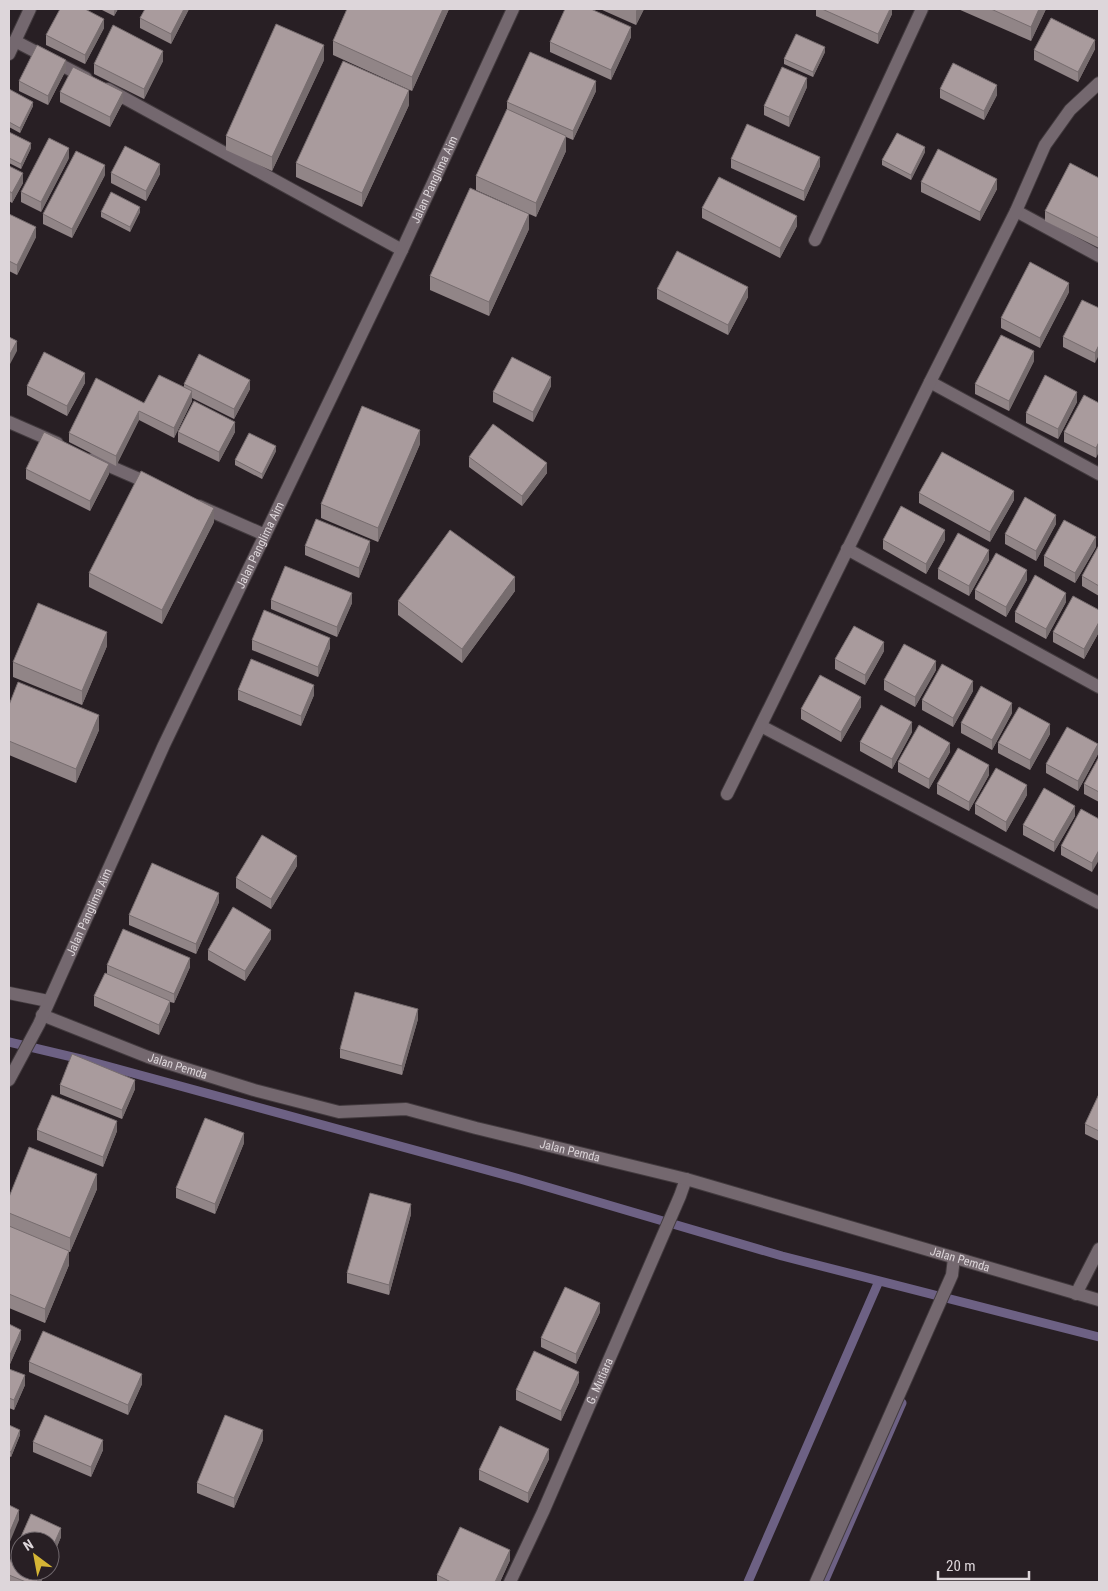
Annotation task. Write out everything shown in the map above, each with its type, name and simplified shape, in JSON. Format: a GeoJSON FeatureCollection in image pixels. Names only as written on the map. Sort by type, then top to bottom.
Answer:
{"type":"FeatureCollection","features":[{"type":"Feature","properties":{"kind":"street"},"geometry":{"type":"LineString","coordinates":[[9,54],[30,9]]}},
{"type":"Feature","properties":{"kind":"street","name":"Jalan Panglima Aim"},"geometry":{"type":"LineString","coordinates":[[9,1080],[41,1019],[164,745],[402,250],[513,9]]}},
{"type":"Feature","properties":{"kind":"street"},"geometry":{"type":"LineString","coordinates":[[815,240],[922,9]]}},
{"type":"Feature","properties":{"kind":"street"},"geometry":{"type":"LineString","coordinates":[[15,41],[100,85],[402,250]]}},
{"type":"Feature","properties":{"kind":"street"},"geometry":{"type":"LineString","coordinates":[[727,794],[1016,210],[1045,145],[1070,110],[1099,83]]}},
{"type":"Feature","properties":{"kind":"street"},"geometry":{"type":"LineString","coordinates":[[1016,210],[1099,256]]}},
{"type":"Feature","properties":{"kind":"street"},"geometry":{"type":"LineString","coordinates":[[930,382],[1099,474]]}},
{"type":"Feature","properties":{"kind":"street"},"geometry":{"type":"LineString","coordinates":[[9,422],[168,492]]}},
{"type":"Feature","properties":{"kind":"street"},"geometry":{"type":"LineString","coordinates":[[186,500],[265,535]]}},
{"type":"Feature","properties":{"kind":"street"},"geometry":{"type":"LineString","coordinates":[[847,549],[1099,687]]}},
{"type":"Feature","properties":{"kind":"street"},"geometry":{"type":"LineString","coordinates":[[761,726],[1099,903]]}},
{"type":"Feature","properties":{"kind":"street"},"geometry":{"type":"LineString","coordinates":[[9,992],[48,1001]]}},
{"type":"Feature","properties":{"kind":"street","name":"Jalan Pemda"},"geometry":{"type":"LineString","coordinates":[[41,1019],[148,1057],[254,1090],[339,1112],[406,1108],[476,1128],[686,1179],[1099,1300]]}},
{"type":"Feature","properties":{"kind":"street","name":"G. Mutiara"},"geometry":{"type":"LineString","coordinates":[[510,1582],[543,1512],[686,1179]]}},
{"type":"Feature","properties":{"kind":"street"},"geometry":{"type":"LineString","coordinates":[[1076,1294],[1099,1249]]}},
{"type":"Feature","properties":{"kind":"street"},"geometry":{"type":"LineString","coordinates":[[816,1582],[934,1311],[952,1275],[954,1258]]}},
{"type":"Feature","properties":{"kind":"building"},"geometry":{"type":"Polygon","coordinates":[[[60,9],[85,9],[104,19],[85,55],[46,35],[60,9]]]}},
{"type":"Feature","properties":{"kind":"building"},"geometry":{"type":"Polygon","coordinates":[[[145,9],[184,9],[171,34],[140,18],[145,9]]]}},
{"type":"Feature","properties":{"kind":"building"},"geometry":{"type":"Polygon","coordinates":[[[347,9],[443,9],[412,77],[333,41],[347,9]]]}},
{"type":"Feature","properties":{"kind":"building"},"geometry":{"type":"Polygon","coordinates":[[[565,9],[591,9],[631,27],[611,70],[550,42],[565,9]]]}},
{"type":"Feature","properties":{"kind":"building"},"geometry":{"type":"Polygon","coordinates":[[[822,9],[890,9],[878,34],[822,9]]]}},
{"type":"Feature","properties":{"kind":"building"},"geometry":{"type":"Polygon","coordinates":[[[991,9],[1039,9],[1031,27],[991,9]]]}},
{"type":"Feature","properties":{"kind":"building"},"geometry":{"type":"Polygon","coordinates":[[[1051,18],[1095,40],[1078,72],[1034,50],[1051,18]]]}},
{"type":"Feature","properties":{"kind":"building"},"geometry":{"type":"Polygon","coordinates":[[[276,24],[324,45],[272,157],[226,136],[276,24]]]}},
{"type":"Feature","properties":{"kind":"building"},"geometry":{"type":"Polygon","coordinates":[[[113,25],[163,51],[144,89],[94,64],[113,25]]]}},
{"type":"Feature","properties":{"kind":"building"},"geometry":{"type":"Polygon","coordinates":[[[796,34],[825,47],[813,72],[784,59],[796,34]]]}},
{"type":"Feature","properties":{"kind":"building"},"geometry":{"type":"Polygon","coordinates":[[[37,45],[66,60],[48,96],[19,81],[37,45]]]}},
{"type":"Feature","properties":{"kind":"building"},"geometry":{"type":"Polygon","coordinates":[[[530,52],[596,81],[573,131],[507,102],[530,52]]]}},
{"type":"Feature","properties":{"kind":"building"},"geometry":{"type":"Polygon","coordinates":[[[343,61],[409,90],[362,193],[296,163],[343,61]]]}},
{"type":"Feature","properties":{"kind":"building"},"geometry":{"type":"Polygon","coordinates":[[[953,63],[997,85],[984,111],[940,89],[953,63]]]}},
{"type":"Feature","properties":{"kind":"building"},"geometry":{"type":"Polygon","coordinates":[[[73,67],[123,92],[110,117],[60,92],[73,67]]]}},
{"type":"Feature","properties":{"kind":"building"},"geometry":{"type":"Polygon","coordinates":[[[782,67],[807,78],[789,117],[764,106],[782,67]]]}},
{"type":"Feature","properties":{"kind":"building"},"geometry":{"type":"Polygon","coordinates":[[[9,89],[33,102],[20,128],[9,122],[9,89]]]}},
{"type":"Feature","properties":{"kind":"building"},"geometry":{"type":"Polygon","coordinates":[[[507,109],[566,136],[536,203],[476,176],[507,109]]]}},
{"type":"Feature","properties":{"kind":"building"},"geometry":{"type":"Polygon","coordinates":[[[747,124],[820,157],[804,191],[731,159],[747,124]]]}},
{"type":"Feature","properties":{"kind":"building"},"geometry":{"type":"Polygon","coordinates":[[[9,132],[31,143],[21,164],[9,158],[9,132]]]}},
{"type":"Feature","properties":{"kind":"building"},"geometry":{"type":"Polygon","coordinates":[[[897,133],[925,147],[911,175],[882,160],[897,133]]]}},
{"type":"Feature","properties":{"kind":"building"},"geometry":{"type":"Polygon","coordinates":[[[49,138],[69,148],[41,202],[21,192],[49,138]]]}},
{"type":"Feature","properties":{"kind":"building"},"geometry":{"type":"Polygon","coordinates":[[[125,146],[160,164],[146,191],[111,173],[125,146]]]}},
{"type":"Feature","properties":{"kind":"building"},"geometry":{"type":"Polygon","coordinates":[[[938,149],[997,179],[980,212],[921,182],[938,149]]]}},
{"type":"Feature","properties":{"kind":"building"},"geometry":{"type":"Polygon","coordinates":[[[76,151],[105,165],[72,229],[43,214],[76,151]]]}},
{"type":"Feature","properties":{"kind":"building"},"geometry":{"type":"Polygon","coordinates":[[[1070,163],[1099,178],[1099,238],[1045,211],[1070,163]]]}},
{"type":"Feature","properties":{"kind":"building"},"geometry":{"type":"Polygon","coordinates":[[[9,166],[23,173],[12,193],[9,191],[9,166]]]}},
{"type":"Feature","properties":{"kind":"building"},"geometry":{"type":"Polygon","coordinates":[[[719,177],[797,216],[780,248],[702,208],[719,177]]]}},
{"type":"Feature","properties":{"kind":"building"},"geometry":{"type":"Polygon","coordinates":[[[470,188],[529,214],[489,302],[430,276],[470,188]]]}},
{"type":"Feature","properties":{"kind":"building"},"geometry":{"type":"Polygon","coordinates":[[[111,192],[140,207],[130,227],[101,212],[111,192]]]}},
{"type":"Feature","properties":{"kind":"building"},"geometry":{"type":"Polygon","coordinates":[[[9,214],[36,227],[17,265],[9,261],[9,214]]]}},
{"type":"Feature","properties":{"kind":"building"},"geometry":{"type":"Polygon","coordinates":[[[677,251],[748,287],[728,325],[657,289],[677,251]]]}},
{"type":"Feature","properties":{"kind":"building"},"geometry":{"type":"Polygon","coordinates":[[[1030,262],[1069,283],[1040,338],[1001,318],[1030,262]]]}},
{"type":"Feature","properties":{"kind":"building"},"geometry":{"type":"Polygon","coordinates":[[[1082,300],[1099,308],[1099,345],[1095,353],[1063,337],[1082,300]]]}},
{"type":"Feature","properties":{"kind":"building"},"geometry":{"type":"Polygon","coordinates":[[[1001,335],[1034,351],[1009,401],[975,384],[1001,335]]]}},
{"type":"Feature","properties":{"kind":"building"},"geometry":{"type":"Polygon","coordinates":[[[9,337],[17,341],[9,356],[9,337]]]}},
{"type":"Feature","properties":{"kind":"building"},"geometry":{"type":"Polygon","coordinates":[[[44,352],[85,373],[67,406],[27,386],[44,352]]]}},
{"type":"Feature","properties":{"kind":"building"},"geometry":{"type":"Polygon","coordinates":[[[199,354],[250,380],[234,409],[184,384],[199,354]]]}},
{"type":"Feature","properties":{"kind":"building"},"geometry":{"type":"Polygon","coordinates":[[[512,357],[551,377],[533,412],[493,392],[512,357]]]}},
{"type":"Feature","properties":{"kind":"building"},"geometry":{"type":"Polygon","coordinates":[[[159,375],[192,391],[174,428],[139,411],[116,456],[69,433],[96,378],[144,403],[159,375]]]}},
{"type":"Feature","properties":{"kind":"building"},"geometry":{"type":"Polygon","coordinates":[[[1045,375],[1077,392],[1058,429],[1026,413],[1045,375]]]}},
{"type":"Feature","properties":{"kind":"building"},"geometry":{"type":"Polygon","coordinates":[[[1084,395],[1099,403],[1099,442],[1096,448],[1064,432],[1084,395]]]}},
{"type":"Feature","properties":{"kind":"building"},"geometry":{"type":"Polygon","coordinates":[[[194,401],[235,422],[219,452],[178,432],[194,401]]]}},
{"type":"Feature","properties":{"kind":"building"},"geometry":{"type":"Polygon","coordinates":[[[362,406],[420,430],[378,528],[321,504],[362,406]]]}},
{"type":"Feature","properties":{"kind":"building"},"geometry":{"type":"Polygon","coordinates":[[[493,424],[547,463],[522,496],[469,457],[493,424]]]}},
{"type":"Feature","properties":{"kind":"building"},"geometry":{"type":"Polygon","coordinates":[[[44,432],[109,464],[90,501],[26,469],[44,432]]]}},
{"type":"Feature","properties":{"kind":"building"},"geometry":{"type":"Polygon","coordinates":[[[249,433],[276,446],[262,474],[235,460],[249,433]]]}},
{"type":"Feature","properties":{"kind":"building"},"geometry":{"type":"Polygon","coordinates":[[[942,452],[1014,491],[990,532],[919,493],[942,452]]]}},
{"type":"Feature","properties":{"kind":"building"},"geometry":{"type":"Polygon","coordinates":[[[141,471],[214,508],[162,610],[89,573],[141,471]]]}},
{"type":"Feature","properties":{"kind":"building"},"geometry":{"type":"Polygon","coordinates":[[[1025,497],[1056,515],[1036,551],[1005,534],[1025,497]]]}},
{"type":"Feature","properties":{"kind":"building"},"geometry":{"type":"Polygon","coordinates":[[[901,506],[945,530],[926,564],[883,540],[901,506]]]}},
{"type":"Feature","properties":{"kind":"building"},"geometry":{"type":"Polygon","coordinates":[[[316,519],[370,541],[359,568],[305,546],[316,519]]]}},
{"type":"Feature","properties":{"kind":"building"},"geometry":{"type":"Polygon","coordinates":[[[1064,520],[1096,537],[1075,573],[1044,556],[1064,520]]]}},
{"type":"Feature","properties":{"kind":"building"},"geometry":{"type":"Polygon","coordinates":[[[450,530],[515,577],[462,649],[398,601],[450,530]]]}},
{"type":"Feature","properties":{"kind":"building"},"geometry":{"type":"Polygon","coordinates":[[[958,533],[989,550],[969,586],[938,569],[958,533]]]}},
{"type":"Feature","properties":{"kind":"building"},"geometry":{"type":"Polygon","coordinates":[[[1099,545],[1099,586],[1082,576],[1099,545]]]}},
{"type":"Feature","properties":{"kind":"building"},"geometry":{"type":"Polygon","coordinates":[[[996,553],[1027,570],[1006,607],[975,590],[996,553]]]}},
{"type":"Feature","properties":{"kind":"building"},"geometry":{"type":"Polygon","coordinates":[[[285,566],[352,593],[337,627],[271,600],[285,566]]]}},
{"type":"Feature","properties":{"kind":"building"},"geometry":{"type":"Polygon","coordinates":[[[1035,575],[1066,593],[1046,629],[1015,612],[1035,575]]]}},
{"type":"Feature","properties":{"kind":"building"},"geometry":{"type":"Polygon","coordinates":[[[1073,596],[1099,610],[1099,622],[1084,649],[1053,632],[1073,596]]]}},
{"type":"Feature","properties":{"kind":"building"},"geometry":{"type":"Polygon","coordinates":[[[38,603],[107,632],[82,691],[13,662],[38,603]]]}},
{"type":"Feature","properties":{"kind":"building"},"geometry":{"type":"Polygon","coordinates":[[[264,610],[330,638],[318,667],[252,640],[264,610]]]}},
{"type":"Feature","properties":{"kind":"building"},"geometry":{"type":"Polygon","coordinates":[[[854,626],[884,642],[865,675],[835,659],[854,626]]]}},
{"type":"Feature","properties":{"kind":"building"},"geometry":{"type":"Polygon","coordinates":[[[904,644],[936,661],[915,697],[884,680],[904,644]]]}},
{"type":"Feature","properties":{"kind":"building"},"geometry":{"type":"Polygon","coordinates":[[[251,659],[314,685],[301,716],[238,690],[251,659]]]}},
{"type":"Feature","properties":{"kind":"building"},"geometry":{"type":"Polygon","coordinates":[[[942,664],[973,681],[953,718],[922,700],[942,664]]]}},
{"type":"Feature","properties":{"kind":"building"},"geometry":{"type":"Polygon","coordinates":[[[820,675],[861,697],[841,732],[801,709],[820,675]]]}},
{"type":"Feature","properties":{"kind":"building"},"geometry":{"type":"Polygon","coordinates":[[[18,682],[99,715],[76,769],[9,741],[9,705],[18,682]]]}},
{"type":"Feature","properties":{"kind":"building"},"geometry":{"type":"Polygon","coordinates":[[[981,686],[1012,703],[992,740],[961,723],[981,686]]]}},
{"type":"Feature","properties":{"kind":"building"},"geometry":{"type":"Polygon","coordinates":[[[881,705],[912,722],[892,759],[860,742],[881,705]]]}},
{"type":"Feature","properties":{"kind":"building"},"geometry":{"type":"Polygon","coordinates":[[[1019,707],[1050,724],[1030,760],[998,743],[1019,707]]]}},
{"type":"Feature","properties":{"kind":"building"},"geometry":{"type":"Polygon","coordinates":[[[919,725],[950,743],[929,779],[898,762],[919,725]]]}},
{"type":"Feature","properties":{"kind":"building"},"geometry":{"type":"Polygon","coordinates":[[[1067,727],[1098,744],[1078,781],[1046,764],[1067,727]]]}},
{"type":"Feature","properties":{"kind":"building"},"geometry":{"type":"Polygon","coordinates":[[[958,748],[989,765],[969,802],[937,784],[958,748]]]}},
{"type":"Feature","properties":{"kind":"building"},"geometry":{"type":"Polygon","coordinates":[[[1099,757],[1099,792],[1084,784],[1099,757]]]}},
{"type":"Feature","properties":{"kind":"building"},"geometry":{"type":"Polygon","coordinates":[[[996,768],[1027,785],[1006,822],[975,804],[996,768]]]}},
{"type":"Feature","properties":{"kind":"building"},"geometry":{"type":"Polygon","coordinates":[[[1044,788],[1075,806],[1054,842],[1023,825],[1044,788]]]}},
{"type":"Feature","properties":{"kind":"building"},"geometry":{"type":"Polygon","coordinates":[[[1081,809],[1099,819],[1099,850],[1092,863],[1061,846],[1081,809]]]}},
{"type":"Feature","properties":{"kind":"building"},"geometry":{"type":"Polygon","coordinates":[[[262,835],[297,856],[271,899],[236,878],[262,835]]]}},
{"type":"Feature","properties":{"kind":"building"},"geometry":{"type":"Polygon","coordinates":[[[152,863],[219,893],[196,944],[129,915],[152,863]]]}},
{"type":"Feature","properties":{"kind":"building"},"geometry":{"type":"Polygon","coordinates":[[[233,907],[271,930],[245,971],[208,950],[233,907]]]}},
{"type":"Feature","properties":{"kind":"building"},"geometry":{"type":"Polygon","coordinates":[[[123,929],[190,958],[174,994],[107,965],[123,929]]]}},
{"type":"Feature","properties":{"kind":"building"},"geometry":{"type":"Polygon","coordinates":[[[105,973],[170,1001],[159,1025],[94,996],[105,973]]]}},
{"type":"Feature","properties":{"kind":"building"},"geometry":{"type":"Polygon","coordinates":[[[355,992],[418,1009],[402,1066],[340,1049],[355,992]]]}},
{"type":"Feature","properties":{"kind":"building"},"geometry":{"type":"Polygon","coordinates":[[[72,1054],[135,1080],[122,1110],[60,1085],[72,1054]]]}},
{"type":"Feature","properties":{"kind":"building"},"geometry":{"type":"Polygon","coordinates":[[[1099,1094],[1099,1131],[1085,1124],[1099,1094]]]}},
{"type":"Feature","properties":{"kind":"building"},"geometry":{"type":"Polygon","coordinates":[[[52,1095],[117,1121],[103,1157],[37,1130],[52,1095]]]}},
{"type":"Feature","properties":{"kind":"building"},"geometry":{"type":"Polygon","coordinates":[[[205,1118],[244,1133],[215,1204],[176,1188],[205,1118]]]}},
{"type":"Feature","properties":{"kind":"building"},"geometry":{"type":"Polygon","coordinates":[[[29,1147],[97,1174],[70,1238],[9,1213],[9,1197],[29,1147]]]}},
{"type":"Feature","properties":{"kind":"building"},"geometry":{"type":"Polygon","coordinates":[[[370,1193],[411,1204],[389,1285],[347,1273],[370,1193]]]}},
{"type":"Feature","properties":{"kind":"building"},"geometry":{"type":"Polygon","coordinates":[[[9,1226],[69,1251],[45,1309],[9,1294],[9,1226]]]}},
{"type":"Feature","properties":{"kind":"building"},"geometry":{"type":"Polygon","coordinates":[[[565,1287],[600,1303],[576,1354],[541,1338],[565,1287]]]}},
{"type":"Feature","properties":{"kind":"building"},"geometry":{"type":"Polygon","coordinates":[[[9,1324],[21,1330],[10,1355],[9,1354],[9,1324]]]}},
{"type":"Feature","properties":{"kind":"building"},"geometry":{"type":"Polygon","coordinates":[[[43,1331],[142,1374],[128,1405],[29,1362],[43,1331]]]}},
{"type":"Feature","properties":{"kind":"building"},"geometry":{"type":"Polygon","coordinates":[[[534,1351],[579,1372],[561,1411],[516,1390],[534,1351]]]}},
{"type":"Feature","properties":{"kind":"building"},"geometry":{"type":"Polygon","coordinates":[[[9,1369],[25,1375],[14,1400],[9,1398],[9,1369]]]}},
{"type":"Feature","properties":{"kind":"building"},"geometry":{"type":"Polygon","coordinates":[[[45,1415],[103,1440],[91,1467],[33,1442],[45,1415]]]}},
{"type":"Feature","properties":{"kind":"building"},"geometry":{"type":"Polygon","coordinates":[[[225,1415],[263,1430],[234,1498],[197,1483],[225,1415]]]}},
{"type":"Feature","properties":{"kind":"building"},"geometry":{"type":"Polygon","coordinates":[[[9,1425],[20,1430],[11,1452],[9,1451],[9,1425]]]}},
{"type":"Feature","properties":{"kind":"building"},"geometry":{"type":"Polygon","coordinates":[[[500,1426],[549,1449],[528,1493],[479,1470],[500,1426]]]}},
{"type":"Feature","properties":{"kind":"building"},"geometry":{"type":"Polygon","coordinates":[[[9,1505],[19,1510],[9,1534],[9,1505]]]}},
{"type":"Feature","properties":{"kind":"building"},"geometry":{"type":"Polygon","coordinates":[[[31,1514],[61,1528],[60,1531],[24,1531],[31,1514]]]}},
{"type":"Feature","properties":{"kind":"building"},"geometry":{"type":"Polygon","coordinates":[[[460,1527],[510,1550],[495,1582],[451,1582],[437,1575],[460,1527]]]}},
{"type":"Feature","properties":{"kind":"waterway"},"geometry":{"type":"LineString","coordinates":[[9,1042],[85,1060],[520,1179],[782,1256],[1099,1337]]}},
{"type":"Feature","properties":{"kind":"waterway"},"geometry":{"type":"LineString","coordinates":[[748,1582],[879,1281]]}},
{"type":"Feature","properties":{"kind":"waterway"},"geometry":{"type":"LineString","coordinates":[[824,1582],[902,1403]]}}]}
